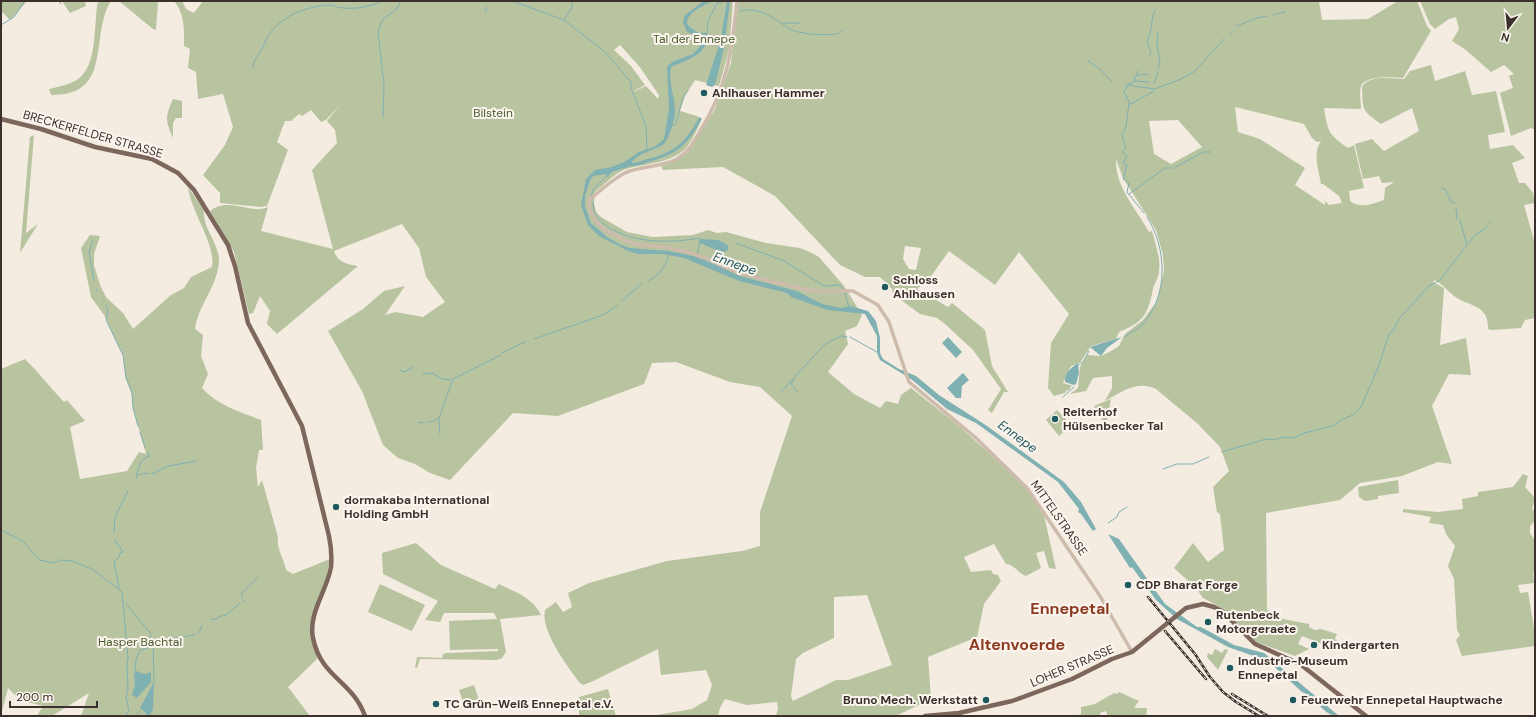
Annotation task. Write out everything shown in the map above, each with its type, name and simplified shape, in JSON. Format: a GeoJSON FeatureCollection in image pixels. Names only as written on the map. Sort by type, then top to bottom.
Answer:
{"type":"FeatureCollection","features":[{"type":"Feature","properties":{"kind":"main road","name":"BRECKERFELDER STRASSE"},"geometry":{"type":"LineString","coordinates":[[1,118],[84,144],[140,156],[164,165],[180,175],[192,187],[221,233],[235,266],[248,323],[302,426],[329,536],[331,567],[313,621],[312,632],[315,644],[327,670],[352,692],[365,716]]}},
{"type":"Feature","properties":{"kind":"main road","name":"LOHER STRASSE"},"geometry":{"type":"LineString","coordinates":[[925,716],[960,713],[1017,700],[1072,679],[1112,659],[1132,652],[1179,613],[1195,604],[1203,604],[1214,607],[1227,615],[1251,642],[1297,662],[1366,716]]}},
{"type":"Feature","properties":{"kind":"street","name":"MITTELSTRASSE"},"geometry":{"type":"LineString","coordinates":[[737,1],[730,57],[721,88],[711,115],[690,148],[684,154],[668,162],[622,174],[590,199],[588,202],[593,217],[598,224],[624,240],[639,245],[672,248],[697,255],[749,276],[813,291],[847,290],[879,305],[889,322],[906,377],[914,386],[995,455],[1027,488],[1100,596],[1132,652]]}},
{"type":"Feature","properties":{"kind":"green space"},"geometry":{"type":"Polygon","coordinates":[[[1,1],[27,1],[10,20],[1,11],[1,1]]]}},
{"type":"Feature","properties":{"kind":"green space"},"geometry":{"type":"Polygon","coordinates":[[[62,1],[85,1],[86,6],[70,13],[62,1]]]}},
{"type":"Feature","properties":{"kind":"green space"},"geometry":{"type":"Polygon","coordinates":[[[98,1],[111,1],[101,30],[92,75],[84,86],[71,93],[51,95],[49,89],[75,81],[83,75],[88,66],[94,45],[98,1]]]}},
{"type":"Feature","properties":{"kind":"green space"},"geometry":{"type":"Polygon","coordinates":[[[119,1],[158,1],[156,30],[153,29],[119,1]]]}},
{"type":"Feature","properties":{"kind":"green space"},"geometry":{"type":"Polygon","coordinates":[[[174,1],[182,1],[186,9],[194,13],[203,1],[733,1],[729,50],[719,86],[695,80],[685,96],[680,111],[702,119],[691,141],[683,151],[676,156],[659,162],[632,167],[616,175],[595,192],[594,203],[596,212],[601,217],[627,232],[653,237],[693,235],[708,230],[717,233],[726,232],[766,243],[800,248],[819,257],[844,286],[862,315],[857,326],[845,331],[848,344],[828,372],[854,394],[880,408],[886,401],[898,404],[901,395],[911,388],[958,425],[1013,475],[1043,511],[1056,569],[1049,568],[1044,551],[1036,553],[1041,568],[1026,576],[1012,566],[1006,564],[994,544],[964,557],[971,572],[991,570],[993,574],[998,575],[1001,581],[984,604],[977,637],[928,657],[931,699],[896,716],[776,716],[778,708],[777,702],[747,705],[725,699],[718,716],[651,716],[692,709],[707,700],[712,685],[706,670],[661,675],[658,649],[583,685],[569,668],[556,648],[547,628],[545,610],[556,602],[563,612],[572,607],[568,593],[589,583],[667,561],[742,551],[760,546],[760,512],[792,416],[760,387],[730,382],[676,362],[652,363],[644,384],[558,416],[513,413],[450,480],[430,473],[415,464],[398,458],[383,445],[362,391],[328,331],[363,309],[384,291],[405,286],[385,315],[395,312],[423,317],[445,302],[426,277],[419,248],[402,224],[334,251],[340,260],[347,264],[358,266],[277,334],[267,324],[270,311],[260,296],[253,313],[249,314],[234,252],[210,211],[225,205],[254,209],[268,207],[261,231],[333,249],[312,170],[337,143],[335,130],[327,121],[340,105],[326,120],[321,122],[311,110],[302,116],[299,114],[291,121],[285,121],[277,142],[288,150],[267,206],[260,207],[220,203],[220,193],[203,175],[225,145],[233,127],[223,94],[198,99],[196,72],[188,68],[190,49],[184,46],[183,22],[178,6],[174,1]],[[620,45],[614,50],[631,66],[645,85],[629,94],[646,86],[658,99],[659,95],[639,66],[620,45]],[[867,595],[834,597],[834,638],[803,653],[796,659],[791,696],[793,701],[836,680],[848,680],[892,665],[867,595]]]}},
{"type":"Feature","properties":{"kind":"green space"},"geometry":{"type":"Polygon","coordinates":[[[737,1],[1319,1],[1322,20],[1368,19],[1398,1],[1417,1],[1427,26],[1431,31],[1403,78],[1393,77],[1374,78],[1364,82],[1360,91],[1361,109],[1324,108],[1328,128],[1333,136],[1348,148],[1354,145],[1364,188],[1349,191],[1350,201],[1358,205],[1363,205],[1384,200],[1385,188],[1394,182],[1382,183],[1379,176],[1363,179],[1355,144],[1372,139],[1384,151],[1419,131],[1412,108],[1381,124],[1370,116],[1364,109],[1363,105],[1362,87],[1365,83],[1370,80],[1381,78],[1404,79],[1410,71],[1431,65],[1435,81],[1465,71],[1472,95],[1496,91],[1505,132],[1488,135],[1490,149],[1513,145],[1525,158],[1512,163],[1519,183],[1525,183],[1533,193],[1535,203],[1524,205],[1535,244],[1535,318],[1525,320],[1521,328],[1488,329],[1487,321],[1482,310],[1460,300],[1435,280],[1433,282],[1444,288],[1440,345],[1466,338],[1471,375],[1449,374],[1432,406],[1452,464],[1438,462],[1402,476],[1360,483],[1340,500],[1266,513],[1267,610],[1275,613],[1283,619],[1309,624],[1309,627],[1315,630],[1321,629],[1337,634],[1335,639],[1342,645],[1337,650],[1302,636],[1298,644],[1309,649],[1295,656],[1256,642],[1220,607],[1203,598],[1196,588],[1174,568],[1193,543],[1208,562],[1224,550],[1220,514],[1217,512],[1213,487],[1229,471],[1220,447],[1198,424],[1156,389],[1149,387],[1136,386],[1129,388],[1105,401],[1112,388],[1112,376],[1093,378],[1086,391],[1070,394],[1078,388],[1080,367],[1087,355],[1101,356],[1113,350],[1119,346],[1125,334],[1143,320],[1157,301],[1164,271],[1163,255],[1156,230],[1123,178],[1116,159],[1119,179],[1127,197],[1149,232],[1152,231],[1158,256],[1159,274],[1144,316],[1134,325],[1119,332],[1116,339],[1091,346],[1080,363],[1071,366],[1061,387],[1063,383],[1073,386],[1070,387],[1070,390],[1054,396],[1048,388],[1051,343],[1069,314],[1019,252],[995,285],[949,251],[929,279],[917,289],[948,307],[952,303],[985,330],[992,366],[1008,392],[1004,392],[992,413],[988,410],[1001,389],[973,350],[937,318],[920,314],[893,294],[892,289],[880,277],[865,277],[840,265],[775,196],[723,167],[663,170],[661,166],[681,157],[688,152],[715,109],[731,63],[737,1]],[[1235,107],[1238,132],[1260,139],[1305,168],[1295,185],[1325,205],[1325,201],[1329,205],[1342,203],[1339,196],[1321,184],[1317,151],[1321,141],[1317,142],[1312,138],[1304,124],[1235,107]],[[1178,120],[1149,121],[1154,154],[1171,164],[1202,147],[1178,120]],[[905,246],[903,259],[909,269],[916,270],[921,248],[905,246]]]}},
{"type":"Feature","properties":{"kind":"green space"},"geometry":{"type":"Polygon","coordinates":[[[1420,1],[1535,1],[1535,130],[1531,128],[1511,136],[1500,93],[1513,88],[1509,76],[1514,74],[1504,65],[1491,72],[1466,50],[1452,41],[1459,29],[1456,17],[1449,19],[1435,29],[1430,24],[1420,1]]]}},
{"type":"Feature","properties":{"kind":"green space"},"geometry":{"type":"Polygon","coordinates":[[[173,99],[182,101],[182,118],[176,118],[173,123],[173,138],[168,127],[167,115],[173,99]]]}},
{"type":"Feature","properties":{"kind":"green space"},"geometry":{"type":"Polygon","coordinates":[[[34,135],[26,233],[38,224],[20,253],[30,137],[34,135]]]}},
{"type":"Feature","properties":{"kind":"green space","name":"Hasper Bachtal"},"geometry":{"type":"Polygon","coordinates":[[[188,187],[204,210],[205,222],[216,247],[219,259],[216,278],[200,312],[195,329],[203,335],[201,356],[208,374],[202,388],[222,403],[237,411],[261,420],[263,450],[259,450],[256,468],[258,487],[262,480],[278,537],[279,550],[286,570],[293,574],[330,559],[326,580],[311,627],[312,641],[318,658],[288,687],[310,716],[81,716],[89,693],[52,716],[37,716],[43,706],[20,700],[8,688],[1,715],[1,369],[25,359],[64,402],[67,400],[85,421],[70,427],[80,479],[127,471],[139,452],[146,454],[133,408],[132,395],[126,379],[123,355],[104,315],[91,297],[81,248],[90,235],[100,236],[94,254],[94,265],[100,285],[106,297],[123,313],[133,329],[171,295],[184,288],[191,277],[212,267],[212,258],[207,238],[190,197],[188,187]]]}},
{"type":"Feature","properties":{"kind":"green space"},"geometry":{"type":"Polygon","coordinates":[[[1111,399],[1106,426],[1094,406],[1111,399]]]}},
{"type":"Feature","properties":{"kind":"green space"},"geometry":{"type":"Polygon","coordinates":[[[1057,410],[1071,425],[1059,436],[1046,420],[1057,410]]]}},
{"type":"Feature","properties":{"kind":"green space"},"geometry":{"type":"Polygon","coordinates":[[[1523,474],[1528,476],[1525,487],[1535,498],[1532,509],[1535,511],[1535,520],[1530,526],[1530,533],[1535,541],[1535,573],[1533,573],[1534,583],[1518,585],[1520,593],[1528,592],[1535,634],[1535,646],[1462,656],[1456,640],[1460,635],[1457,630],[1454,579],[1448,566],[1455,546],[1446,534],[1443,525],[1429,523],[1431,517],[1403,512],[1403,509],[1438,512],[1463,509],[1462,499],[1478,496],[1478,492],[1513,487],[1523,474]]]}},
{"type":"Feature","properties":{"kind":"green space"},"geometry":{"type":"Polygon","coordinates":[[[1398,480],[1399,493],[1378,496],[1378,499],[1365,501],[1359,497],[1358,487],[1398,480]]]}},
{"type":"Feature","properties":{"kind":"green space"},"geometry":{"type":"Polygon","coordinates":[[[416,543],[441,565],[495,589],[499,584],[523,596],[538,609],[541,615],[500,619],[506,652],[502,658],[497,660],[420,659],[417,668],[415,668],[417,657],[442,658],[443,654],[446,653],[498,651],[498,649],[450,650],[449,621],[497,619],[494,613],[444,613],[440,622],[425,620],[438,601],[383,574],[382,553],[416,543]]]}},
{"type":"Feature","properties":{"kind":"green space"},"geometry":{"type":"Polygon","coordinates":[[[380,584],[425,605],[412,631],[368,612],[380,584]]]}},
{"type":"Feature","properties":{"kind":"green space"},"geometry":{"type":"Polygon","coordinates":[[[1215,649],[1222,653],[1225,649],[1228,650],[1218,670],[1207,657],[1208,653],[1212,655],[1215,649]]]}},
{"type":"Feature","properties":{"kind":"green space"},"geometry":{"type":"Polygon","coordinates":[[[474,685],[479,700],[464,705],[459,690],[474,685]]]}},
{"type":"Feature","properties":{"kind":"green space"},"geometry":{"type":"Polygon","coordinates":[[[608,689],[616,716],[579,716],[579,697],[608,689]]]}},
{"type":"Feature","properties":{"kind":"green space"},"geometry":{"type":"Polygon","coordinates":[[[1119,692],[1139,701],[1134,708],[1147,708],[1146,716],[1108,716],[1106,711],[1100,713],[1100,716],[1076,716],[1081,714],[1081,707],[1095,704],[1114,693],[1117,694],[1119,692]]]}},
{"type":"Feature","properties":{"kind":"water"},"geometry":{"type":"Polygon","coordinates":[[[704,1],[712,1],[700,7],[693,13],[687,24],[698,33],[707,32],[708,37],[721,38],[727,1],[730,1],[724,48],[715,85],[712,87],[706,85],[720,42],[715,39],[708,41],[705,47],[697,55],[671,67],[670,72],[675,116],[665,143],[640,155],[631,166],[612,172],[607,177],[606,174],[593,176],[591,178],[585,196],[585,207],[591,223],[607,237],[630,248],[669,251],[698,257],[740,276],[797,291],[822,304],[841,308],[850,306],[868,311],[876,321],[880,338],[880,353],[883,359],[899,369],[916,376],[939,395],[987,426],[1064,482],[1081,502],[1096,529],[1093,531],[1078,512],[1079,509],[1058,482],[976,423],[947,409],[911,379],[880,360],[877,353],[877,336],[865,314],[828,310],[791,297],[787,293],[739,281],[684,258],[664,254],[638,254],[628,251],[599,236],[588,225],[581,205],[586,179],[595,170],[612,167],[624,162],[639,152],[656,146],[664,139],[669,108],[667,67],[672,62],[693,54],[702,44],[702,38],[687,32],[683,22],[685,15],[704,1]]]}},
{"type":"Feature","properties":{"kind":"water"},"geometry":{"type":"Polygon","coordinates":[[[700,239],[718,240],[728,245],[728,250],[723,253],[698,242],[700,239]]]}},
{"type":"Feature","properties":{"kind":"water"},"geometry":{"type":"Polygon","coordinates":[[[948,337],[962,352],[956,358],[942,343],[948,337]]]}},
{"type":"Feature","properties":{"kind":"water"},"geometry":{"type":"Polygon","coordinates":[[[1122,337],[1107,348],[1101,356],[1090,347],[1122,337]]]}},
{"type":"Feature","properties":{"kind":"water"},"geometry":{"type":"Polygon","coordinates":[[[1078,363],[1079,373],[1076,384],[1074,385],[1065,382],[1067,373],[1078,363]]]}},
{"type":"Feature","properties":{"kind":"water"},"geometry":{"type":"Polygon","coordinates":[[[963,373],[969,380],[962,386],[961,398],[956,398],[947,388],[963,373]]]}},
{"type":"Feature","properties":{"kind":"water"},"geometry":{"type":"Polygon","coordinates":[[[1108,534],[1119,539],[1165,604],[1197,627],[1201,627],[1234,645],[1264,653],[1339,716],[1328,713],[1324,710],[1268,661],[1228,647],[1177,619],[1156,600],[1132,567],[1130,568],[1108,534]]]}},
{"type":"Feature","properties":{"kind":"water"},"geometry":{"type":"Polygon","coordinates":[[[136,671],[145,674],[151,672],[151,682],[137,698],[132,695],[135,685],[134,675],[136,671]]]}},
{"type":"Feature","properties":{"kind":"water"},"geometry":{"type":"Polygon","coordinates":[[[154,682],[153,710],[149,716],[140,708],[154,682]]]}},
{"type":"Feature","properties":{"kind":"waterway"},"geometry":{"type":"LineString","coordinates":[[1,25],[14,17],[25,1]]}},
{"type":"Feature","properties":{"kind":"waterway"},"geometry":{"type":"LineString","coordinates":[[253,68],[254,62],[262,50],[267,37],[273,29],[290,16],[309,8],[320,6],[331,5],[342,8],[353,8],[365,7],[381,1]]}},
{"type":"Feature","properties":{"kind":"waterway"},"geometry":{"type":"LineString","coordinates":[[383,117],[384,85],[378,32],[383,19],[396,10],[401,1]]}},
{"type":"Feature","properties":{"kind":"waterway"},"geometry":{"type":"LineString","coordinates":[[512,1],[564,20],[604,51],[631,82],[631,88],[646,126],[647,150]]}},
{"type":"Feature","properties":{"kind":"waterway"},"geometry":{"type":"LineString","coordinates":[[564,20],[572,7],[573,1]]}},
{"type":"Feature","properties":{"kind":"waterway"},"geometry":{"type":"LineString","coordinates":[[707,32],[708,21],[717,3],[723,2]]}},
{"type":"Feature","properties":{"kind":"waterway"},"geometry":{"type":"LineString","coordinates":[[485,12],[487,7]]}},
{"type":"Feature","properties":{"kind":"waterway"},"geometry":{"type":"LineString","coordinates":[[740,11],[754,10],[767,14],[794,31],[818,35],[831,35],[843,30]]}},
{"type":"Feature","properties":{"kind":"waterway"},"geometry":{"type":"LineString","coordinates":[[1150,55],[1151,53],[1147,41],[1155,10]]}},
{"type":"Feature","properties":{"kind":"waterway"},"geometry":{"type":"LineString","coordinates":[[1273,15],[1285,12]]}},
{"type":"Feature","properties":{"kind":"waterway"},"geometry":{"type":"LineString","coordinates":[[1237,26],[1256,18],[1267,16]]}},
{"type":"Feature","properties":{"kind":"waterway"},"geometry":{"type":"LineString","coordinates":[[784,23],[800,23]]}},
{"type":"Feature","properties":{"kind":"waterway"},"geometry":{"type":"LineString","coordinates":[[1158,32],[1157,45],[1160,61],[1158,69]]}},
{"type":"Feature","properties":{"kind":"waterway"},"geometry":{"type":"LineString","coordinates":[[1127,85],[1155,89],[1181,79],[1195,71],[1224,39]]}},
{"type":"Feature","properties":{"kind":"waterway"},"geometry":{"type":"LineString","coordinates":[[1088,61],[1100,69],[1112,82]]}},
{"type":"Feature","properties":{"kind":"waterway"},"geometry":{"type":"LineString","coordinates":[[1138,71],[1133,83],[1128,84],[1124,92],[1129,102],[1126,127],[1122,135],[1126,148],[1122,152],[1127,156],[1123,163],[1127,165],[1123,179],[1129,183],[1127,192],[1144,213]]}},
{"type":"Feature","properties":{"kind":"waterway"},"geometry":{"type":"LineString","coordinates":[[1154,83],[1158,72]]}},
{"type":"Feature","properties":{"kind":"waterway"},"geometry":{"type":"LineString","coordinates":[[1137,76],[1144,74],[1148,75]]}},
{"type":"Feature","properties":{"kind":"waterway"},"geometry":{"type":"LineString","coordinates":[[1134,81],[1149,82]]}},
{"type":"Feature","properties":{"kind":"waterway"},"geometry":{"type":"LineString","coordinates":[[671,126],[675,125],[677,121],[683,98],[688,90]]}},
{"type":"Feature","properties":{"kind":"waterway"},"geometry":{"type":"LineString","coordinates":[[1129,105],[1154,91]]}},
{"type":"Feature","properties":{"kind":"waterway"},"geometry":{"type":"LineString","coordinates":[[628,164],[633,165],[665,155],[679,147],[690,136],[700,119]]}},
{"type":"Feature","properties":{"kind":"waterway"},"geometry":{"type":"LineString","coordinates":[[1174,168],[1203,152],[1211,152]]}},
{"type":"Feature","properties":{"kind":"waterway"},"geometry":{"type":"LineString","coordinates":[[1129,194],[1165,168],[1171,168]]}},
{"type":"Feature","properties":{"kind":"waterway"},"geometry":{"type":"LineString","coordinates":[[591,196],[594,188],[607,176]]}},
{"type":"Feature","properties":{"kind":"waterway"},"geometry":{"type":"LineString","coordinates":[[1442,188],[1445,189],[1451,202],[1455,203]]}},
{"type":"Feature","properties":{"kind":"waterway"},"geometry":{"type":"LineString","coordinates":[[593,202],[595,213],[601,222],[618,233],[630,237],[653,241],[677,241],[701,238]]}},
{"type":"Feature","properties":{"kind":"waterway"},"geometry":{"type":"LineString","coordinates":[[1456,208],[1457,219]]}},
{"type":"Feature","properties":{"kind":"waterway"},"geometry":{"type":"LineString","coordinates":[[1124,337],[1140,327],[1151,313],[1161,286],[1161,257],[1154,229],[1147,217]]}},
{"type":"Feature","properties":{"kind":"waterway"},"geometry":{"type":"LineString","coordinates":[[1222,452],[1266,439],[1274,440],[1284,437],[1294,438],[1304,433],[1333,426],[1341,420],[1355,414],[1361,407],[1379,365],[1389,334],[1393,331],[1399,319],[1429,286],[1440,280],[1467,245],[1460,220]]}},
{"type":"Feature","properties":{"kind":"waterway"},"geometry":{"type":"LineString","coordinates":[[1468,244],[1474,236],[1487,227]]}},
{"type":"Feature","properties":{"kind":"waterway"},"geometry":{"type":"LineString","coordinates":[[93,240],[89,252],[94,281]]}},
{"type":"Feature","properties":{"kind":"waterway"},"geometry":{"type":"LineString","coordinates":[[697,255],[700,242]]}},
{"type":"Feature","properties":{"kind":"waterway"},"geometry":{"type":"LineString","coordinates":[[736,243],[784,261],[824,286],[840,285],[844,290]]}},
{"type":"Feature","properties":{"kind":"waterway"},"geometry":{"type":"LineString","coordinates":[[648,281],[662,270],[668,258],[668,254]]}},
{"type":"Feature","properties":{"kind":"waterway"},"geometry":{"type":"LineString","coordinates":[[621,302],[642,283]]}},
{"type":"Feature","properties":{"kind":"waterway"},"geometry":{"type":"LineString","coordinates":[[845,293],[849,307]]}},
{"type":"Feature","properties":{"kind":"waterway"},"geometry":{"type":"LineString","coordinates":[[106,305],[108,312],[106,320],[123,355],[126,378],[132,392],[133,408],[138,426]]}},
{"type":"Feature","properties":{"kind":"waterway"},"geometry":{"type":"LineString","coordinates":[[534,339],[603,315],[618,305]]}},
{"type":"Feature","properties":{"kind":"waterway"},"geometry":{"type":"LineString","coordinates":[[781,392],[825,344],[841,336],[847,337]]}},
{"type":"Feature","properties":{"kind":"waterway"},"geometry":{"type":"LineString","coordinates":[[850,337],[877,352]]}},
{"type":"Feature","properties":{"kind":"waterway"},"geometry":{"type":"LineString","coordinates":[[502,353],[525,342]]}},
{"type":"Feature","properties":{"kind":"waterway"},"geometry":{"type":"LineString","coordinates":[[1079,365],[1083,362],[1089,351]]}},
{"type":"Feature","properties":{"kind":"waterway"},"geometry":{"type":"LineString","coordinates":[[440,434],[439,418],[453,379],[501,355]]}},
{"type":"Feature","properties":{"kind":"waterway"},"geometry":{"type":"LineString","coordinates":[[400,370],[404,372],[414,367]]}},
{"type":"Feature","properties":{"kind":"waterway"},"geometry":{"type":"LineString","coordinates":[[423,374],[432,373],[442,379],[451,380]]}},
{"type":"Feature","properties":{"kind":"waterway"},"geometry":{"type":"LineString","coordinates":[[794,379],[791,384],[797,392]]}},
{"type":"Feature","properties":{"kind":"waterway"},"geometry":{"type":"LineString","coordinates":[[1063,397],[1074,387]]}},
{"type":"Feature","properties":{"kind":"waterway"},"geometry":{"type":"LineString","coordinates":[[428,422],[434,421],[438,418]]}},
{"type":"Feature","properties":{"kind":"waterway"},"geometry":{"type":"LineString","coordinates":[[418,423],[425,422]]}},
{"type":"Feature","properties":{"kind":"waterway"},"geometry":{"type":"LineString","coordinates":[[140,432],[145,447]]}},
{"type":"Feature","properties":{"kind":"waterway"},"geometry":{"type":"LineString","coordinates":[[136,479],[140,463],[149,456],[148,452]]}},
{"type":"Feature","properties":{"kind":"waterway"},"geometry":{"type":"LineString","coordinates":[[1163,469],[1177,464],[1193,464],[1209,457]]}},
{"type":"Feature","properties":{"kind":"waterway"},"geometry":{"type":"LineString","coordinates":[[152,474],[169,466],[196,461]]}},
{"type":"Feature","properties":{"kind":"waterway"},"geometry":{"type":"LineString","coordinates":[[137,475],[148,473]]}},
{"type":"Feature","properties":{"kind":"waterway"},"geometry":{"type":"LineString","coordinates":[[114,532],[115,517],[128,491]]}},
{"type":"Feature","properties":{"kind":"waterway"},"geometry":{"type":"LineString","coordinates":[[1108,523],[1117,517],[1119,512],[1127,507]]}},
{"type":"Feature","properties":{"kind":"waterway"},"geometry":{"type":"LineString","coordinates":[[1,530],[23,541],[39,560],[54,563],[60,560],[72,561],[92,569],[122,592],[128,657],[128,689],[126,698],[129,710],[126,716]]}},
{"type":"Feature","properties":{"kind":"waterway"},"geometry":{"type":"LineString","coordinates":[[115,540],[123,552],[120,553],[119,557],[114,562],[119,588]]}},
{"type":"Feature","properties":{"kind":"waterway"},"geometry":{"type":"LineString","coordinates":[[242,597],[241,594],[258,577]]}},
{"type":"Feature","properties":{"kind":"waterway"},"geometry":{"type":"LineString","coordinates":[[211,619],[217,619],[218,617],[226,615],[240,603]]}},
{"type":"Feature","properties":{"kind":"waterway"},"geometry":{"type":"LineString","coordinates":[[126,604],[151,634],[148,648],[140,650],[136,659],[135,672]]}},
{"type":"Feature","properties":{"kind":"waterway"},"geometry":{"type":"LineString","coordinates":[[199,633],[202,625]]}},
{"type":"Feature","properties":{"kind":"waterway"},"geometry":{"type":"LineString","coordinates":[[168,639],[195,635]]}},
{"type":"Feature","properties":{"kind":"waterway"},"geometry":{"type":"LineString","coordinates":[[154,682],[153,641],[161,640]]}},
{"type":"Feature","properties":{"kind":"waterway"},"geometry":{"type":"LineString","coordinates":[[136,716],[140,711]]}},
{"type":"Feature","properties":{"kind":"railway"},"geometry":{"type":"LineString","coordinates":[[1148,597],[1195,654],[1210,677],[1223,692],[1259,716]]}},
{"type":"Feature","properties":{"kind":"railway"},"geometry":{"type":"LineString","coordinates":[[1165,631],[1206,679]]}},
{"type":"Feature","properties":{"kind":"railway"},"geometry":{"type":"LineString","coordinates":[[1232,694],[1268,716]]}},
{"type":"Feature","properties":{"kind":"place","name":"Ahlhauser Hammer"},"geometry":{"type":"Point","coordinates":[704,93]}},
{"type":"Feature","properties":{"kind":"place","name":"Schloss Ahlhausen"},"geometry":{"type":"Point","coordinates":[885,287]}},
{"type":"Feature","properties":{"kind":"place","name":"Reiterhof Hülsenbecker Tal"},"geometry":{"type":"Point","coordinates":[1055,419]}},
{"type":"Feature","properties":{"kind":"place","name":"dormakaba International Holding GmbH"},"geometry":{"type":"Point","coordinates":[336,507]}},
{"type":"Feature","properties":{"kind":"place","name":"CDP Bharat Forge"},"geometry":{"type":"Point","coordinates":[1128,585]}},
{"type":"Feature","properties":{"kind":"place","name":"Rutenbeck Motorgeraete"},"geometry":{"type":"Point","coordinates":[1208,622]}},
{"type":"Feature","properties":{"kind":"place","name":"Kindergarten"},"geometry":{"type":"Point","coordinates":[1314,645]}},
{"type":"Feature","properties":{"kind":"place","name":"Industrie-Museum Ennepetal"},"geometry":{"type":"Point","coordinates":[1230,668]}},
{"type":"Feature","properties":{"kind":"place","name":"Bruno Mech. Werkstatt"},"geometry":{"type":"Point","coordinates":[986,700]}},
{"type":"Feature","properties":{"kind":"place","name":"Feuerwehr Ennepetal Hauptwache"},"geometry":{"type":"Point","coordinates":[1293,700]}},
{"type":"Feature","properties":{"kind":"place","name":"TC Grün-Weiß Ennepetal e.V."},"geometry":{"type":"Point","coordinates":[436,704]}},
{"type":"Feature","properties":{"kind":"district","name":"Ennepetal"},"geometry":{"type":"Point","coordinates":[1070,608]}},
{"type":"Feature","properties":{"kind":"district","name":"Altenvoerde"},"geometry":{"type":"Point","coordinates":[1017,644]}},
{"type":"Feature","properties":{"kind":"park label","name":"Tal der Ennepe"},"geometry":{"type":"Point","coordinates":[694,39]}},
{"type":"Feature","properties":{"kind":"park label","name":"Bilstein"},"geometry":{"type":"Point","coordinates":[493,113]}},
{"type":"Feature","properties":{"kind":"water label","name":"Ennepe"},"geometry":{"type":"Point","coordinates":[735,263]}},
{"type":"Feature","properties":{"kind":"water label","name":"Ennepe"},"geometry":{"type":"Point","coordinates":[1018,436]}}]}
